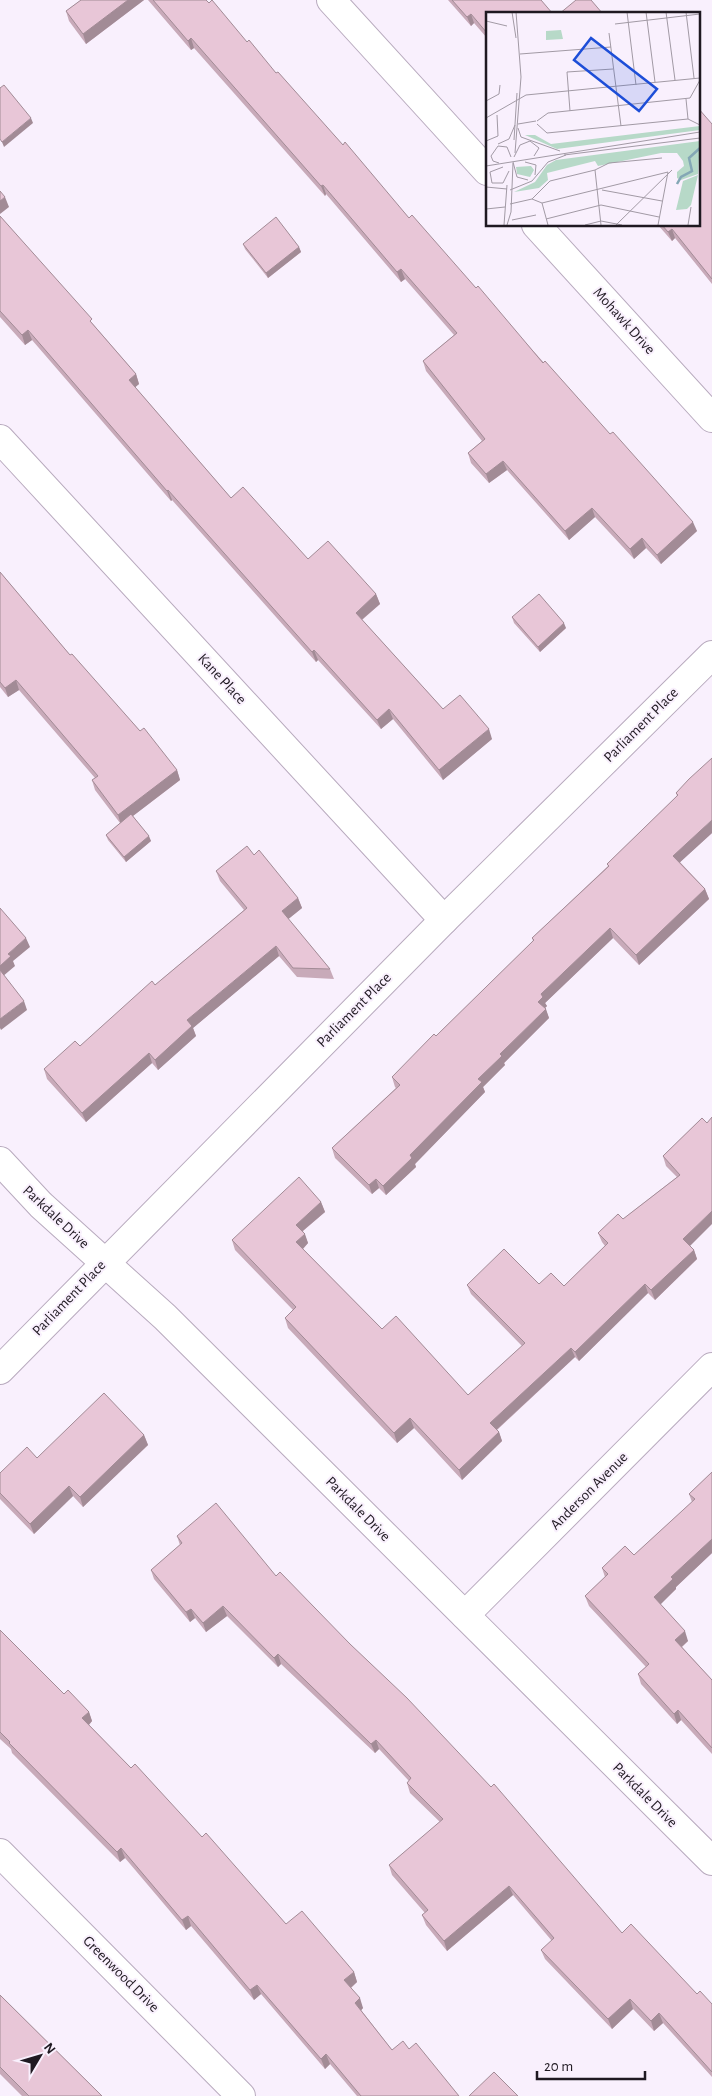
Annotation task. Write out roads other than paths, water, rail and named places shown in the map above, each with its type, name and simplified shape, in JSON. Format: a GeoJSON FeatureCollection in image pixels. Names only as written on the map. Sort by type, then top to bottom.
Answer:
{"type":"FeatureCollection","features":[{"type":"Feature","properties":{"kind":"street"},"geometry":{"type":"LineString","coordinates":[[331,0],[486,170]]}},
{"type":"Feature","properties":{"kind":"street","name":"Mohawk Drive"},"geometry":{"type":"LineString","coordinates":[[537,226],[712,418]]}},
{"type":"Feature","properties":{"kind":"street","name":"Kane Place"},"geometry":{"type":"LineString","coordinates":[[0,439],[444,920]]}},
{"type":"Feature","properties":{"kind":"street","name":"Parliament Place"},"geometry":{"type":"LineString","coordinates":[[0,1370],[444,920],[712,655]]}},
{"type":"Feature","properties":{"kind":"street","name":"Parkdale Drive"},"geometry":{"type":"LineString","coordinates":[[0,1162],[41,1205],[165,1317],[712,1861]]}},
{"type":"Feature","properties":{"kind":"street","name":"Anderson Avenue"},"geometry":{"type":"LineString","coordinates":[[465,1615],[712,1367]]}},
{"type":"Feature","properties":{"kind":"street","name":"Greenwood Drive"},"geometry":{"type":"LineString","coordinates":[[0,1853],[241,2096]]}}]}
